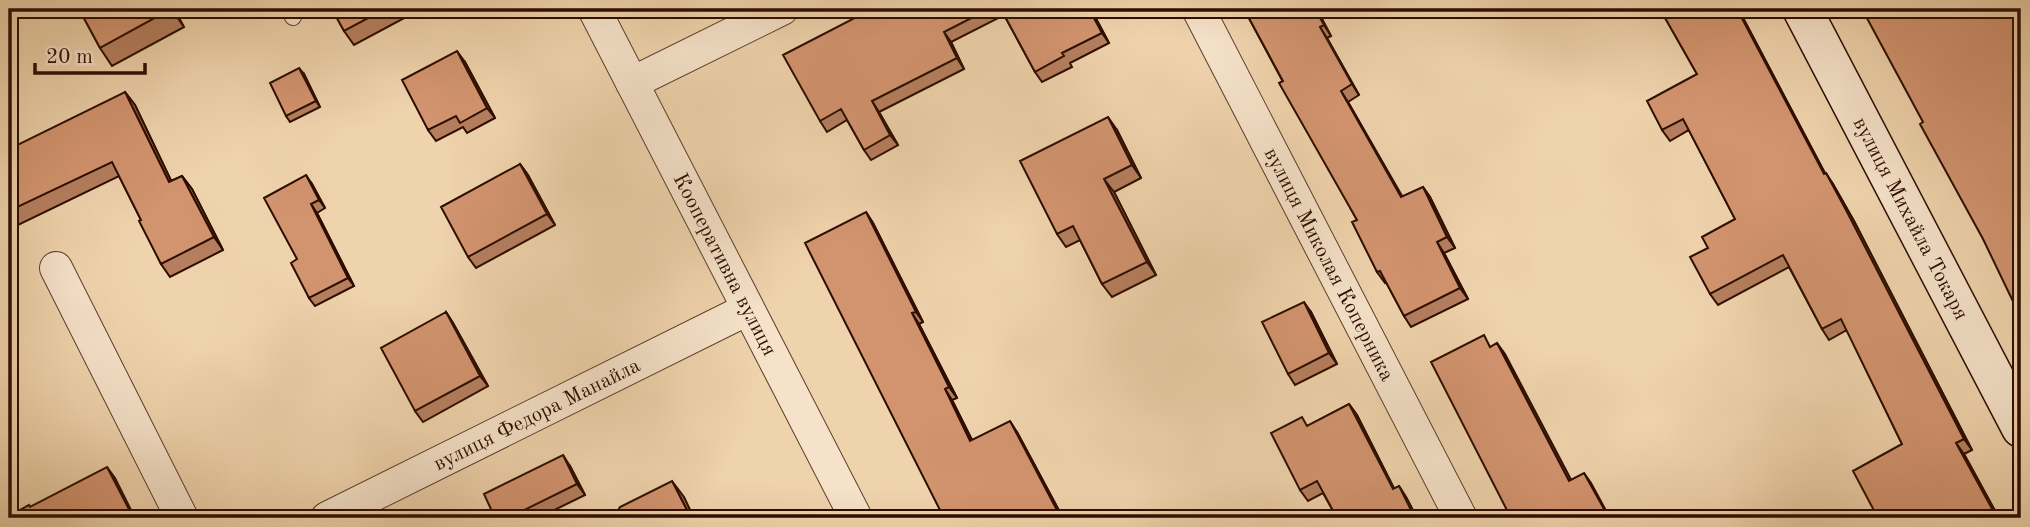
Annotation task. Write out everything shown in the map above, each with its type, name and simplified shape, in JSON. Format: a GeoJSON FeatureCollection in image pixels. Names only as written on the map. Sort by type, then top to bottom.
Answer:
{"type":"FeatureCollection","features":[{"type":"Feature","properties":{"kind":"street","name":"Кооперативна вулиця"},"geometry":{"type":"LineString","coordinates":[[594,9],[856,518]]}},
{"type":"Feature","properties":{"kind":"street"},"geometry":{"type":"LineString","coordinates":[[632,83],[782,9]]}},
{"type":"Feature","properties":{"kind":"street","name":"вулиця Миколая Коперника"},"geometry":{"type":"LineString","coordinates":[[1198,9],[1461,518]]}},
{"type":"Feature","properties":{"kind":"street","name":"вулиця Михайла Токаря"},"geometry":{"type":"LineString","coordinates":[[1802,9],[2021,429]]}},
{"type":"Feature","properties":{"kind":"street"},"geometry":{"type":"LineString","coordinates":[[56,268],[182,518]]}},
{"type":"Feature","properties":{"kind":"street","name":"вулиця Федора Манайла"},"geometry":{"type":"LineString","coordinates":[[327,518],[748,309]]}},
{"type":"Feature","properties":{"kind":"building"},"geometry":{"type":"Polygon","coordinates":[[[79,9],[171,9],[100,48],[79,9]]]}},
{"type":"Feature","properties":{"kind":"building"},"geometry":{"type":"Polygon","coordinates":[[[332,9],[385,9],[344,31],[332,9]]]}},
{"type":"Feature","properties":{"kind":"building"},"geometry":{"type":"Polygon","coordinates":[[[872,9],[989,9],[944,32],[957,58],[872,101],[890,135],[864,150],[841,109],[820,121],[783,55],[872,9]]]}},
{"type":"Feature","properties":{"kind":"building"},"geometry":{"type":"Polygon","coordinates":[[[1001,9],[1089,9],[1102,33],[1062,53],[1064,56],[1035,72],[1001,9]]]}},
{"type":"Feature","properties":{"kind":"building"},"geometry":{"type":"Polygon","coordinates":[[[1244,9],[1315,9],[1324,25],[1320,27],[1352,84],[1341,91],[1401,197],[1423,187],[1447,237],[1437,242],[1460,288],[1404,316],[1380,271],[1377,272],[1352,222],[1357,220],[1279,83],[1283,81],[1244,9]]]}},
{"type":"Feature","properties":{"kind":"building"},"geometry":{"type":"Polygon","coordinates":[[[1660,9],[1737,9],[1824,174],[1826,173],[1846,210],[1964,439],[1956,443],[1997,518],[1878,518],[1853,471],[1902,444],[1841,319],[1822,329],[1783,255],[1710,294],[1690,257],[1708,248],[1702,237],[1735,219],[1683,119],[1662,130],[1647,101],[1697,74],[1660,9]]]}},
{"type":"Feature","properties":{"kind":"building"},"geometry":{"type":"Polygon","coordinates":[[[1862,9],[1965,9],[1970,17],[1985,9],[2013,9],[2021,24],[2021,318],[1983,239],[1920,124],[1923,122],[1862,9]]]}},
{"type":"Feature","properties":{"kind":"building"},"geometry":{"type":"Polygon","coordinates":[[[457,51],[487,108],[460,123],[456,116],[428,130],[402,80],[457,51]]]}},
{"type":"Feature","properties":{"kind":"building"},"geometry":{"type":"Polygon","coordinates":[[[299,68],[316,101],[286,116],[270,83],[299,68]]]}},
{"type":"Feature","properties":{"kind":"building"},"geometry":{"type":"Polygon","coordinates":[[[125,92],[169,182],[182,176],[214,237],[161,264],[112,162],[9,211],[9,149],[125,92]]]}},
{"type":"Feature","properties":{"kind":"building"},"geometry":{"type":"Polygon","coordinates":[[[1108,117],[1132,165],[1104,179],[1147,262],[1102,284],[1073,226],[1057,234],[1020,161],[1108,117]]]}},
{"type":"Feature","properties":{"kind":"building"},"geometry":{"type":"Polygon","coordinates":[[[520,164],[547,214],[468,257],[441,207],[520,164]]]}},
{"type":"Feature","properties":{"kind":"building"},"geometry":{"type":"Polygon","coordinates":[[[306,175],[319,200],[311,204],[348,278],[309,298],[291,263],[297,259],[264,198],[306,175]]]}},
{"type":"Feature","properties":{"kind":"building"},"geometry":{"type":"Polygon","coordinates":[[[866,212],[916,312],[912,313],[949,387],[945,389],[970,441],[1010,421],[1060,516],[944,518],[805,243],[866,212]]]}},
{"type":"Feature","properties":{"kind":"building"},"geometry":{"type":"Polygon","coordinates":[[[1304,302],[1329,353],[1288,374],[1262,322],[1304,302]]]}},
{"type":"Feature","properties":{"kind":"building"},"geometry":{"type":"Polygon","coordinates":[[[446,312],[480,376],[415,411],[381,348],[446,312]]]}},
{"type":"Feature","properties":{"kind":"building"},"geometry":{"type":"Polygon","coordinates":[[[1484,335],[1490,347],[1497,343],[1569,481],[1584,473],[1609,518],[1511,518],[1431,362],[1484,335]]]}},
{"type":"Feature","properties":{"kind":"building"},"geometry":{"type":"Polygon","coordinates":[[[1349,404],[1393,489],[1399,486],[1415,518],[1337,518],[1317,481],[1300,490],[1271,433],[1302,417],[1307,426],[1349,404]]]}},
{"type":"Feature","properties":{"kind":"building"},"geometry":{"type":"Polygon","coordinates":[[[563,455],[577,484],[508,518],[495,518],[484,494],[563,455]]]}},
{"type":"Feature","properties":{"kind":"building"},"geometry":{"type":"Polygon","coordinates":[[[107,467],[133,517],[9,518],[29,505],[30,507],[107,467]]]}},
{"type":"Feature","properties":{"kind":"building"},"geometry":{"type":"Polygon","coordinates":[[[672,481],[691,518],[613,518],[620,507],[672,481]]]}}]}
